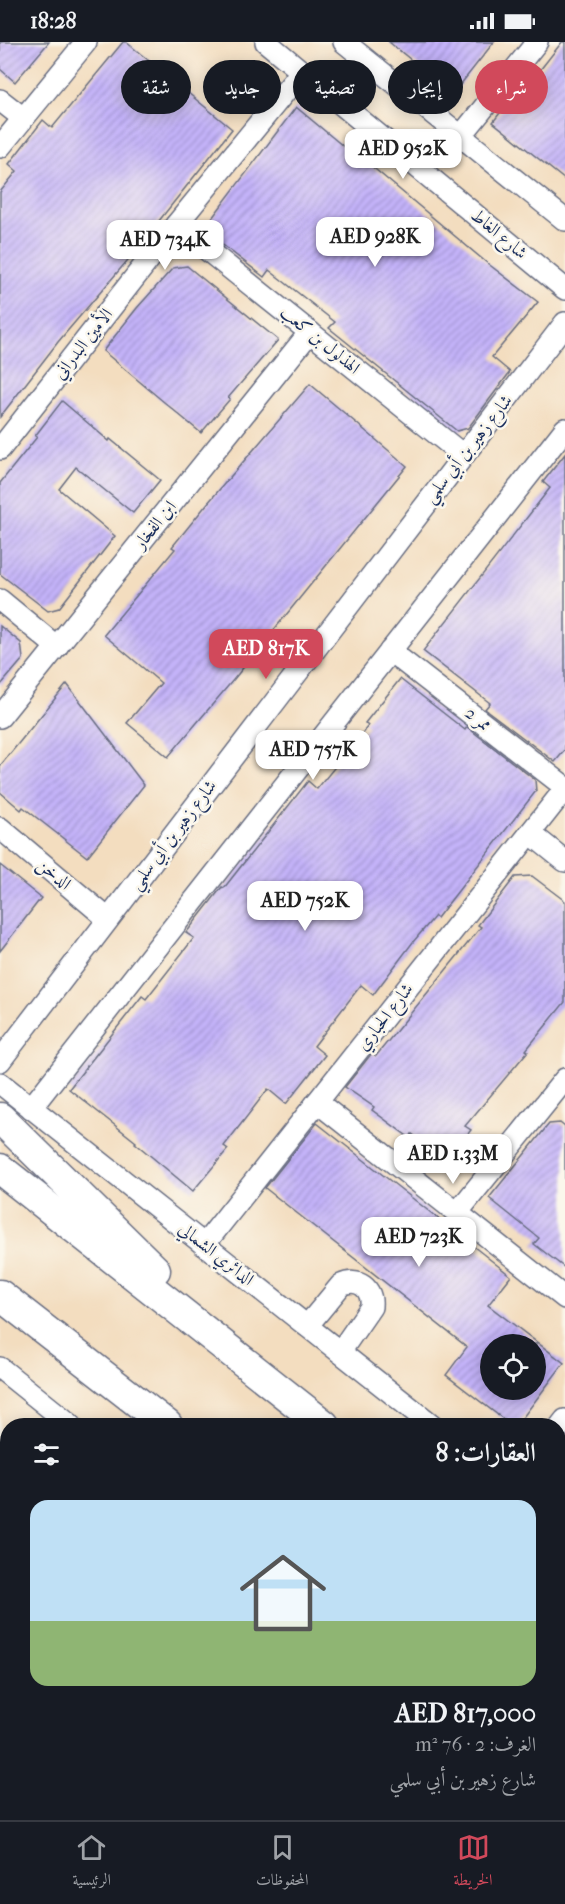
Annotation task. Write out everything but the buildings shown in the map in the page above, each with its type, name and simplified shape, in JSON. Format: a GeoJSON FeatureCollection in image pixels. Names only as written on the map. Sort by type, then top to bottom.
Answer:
{"type":"FeatureCollection","features":[{"type":"Feature","properties":{"kind":"highway"},"geometry":{"type":"LineString","coordinates":[[0,1118],[266,1379]]}},
{"type":"Feature","properties":{"kind":"highway"},"geometry":{"type":"LineString","coordinates":[[0,1169],[315,1418]]}},
{"type":"Feature","properties":{"kind":"highway"},"geometry":{"type":"LineString","coordinates":[[3,1297],[158,1418]]}},
{"type":"Feature","properties":{"kind":"street"},"geometry":{"type":"LineString","coordinates":[[0,147],[86,42]]}},
{"type":"Feature","properties":{"kind":"street","name":"شارع الغاط"},"geometry":{"type":"LineString","coordinates":[[266,42],[293,64]]}},
{"type":"Feature","properties":{"kind":"street"},"geometry":{"type":"LineString","coordinates":[[344,42],[565,220]]}},
{"type":"Feature","properties":{"kind":"street"},"geometry":{"type":"LineString","coordinates":[[461,136],[535,43]]}},
{"type":"Feature","properties":{"kind":"street","name":"الأمين البدراني"},"geometry":{"type":"LineString","coordinates":[[0,449],[176,225],[293,82]]}},
{"type":"Feature","properties":{"kind":"street"},"geometry":{"type":"LineString","coordinates":[[0,100],[23,118]]}},
{"type":"Feature","properties":{"kind":"street","name":"شارع الغاط"},"geometry":{"type":"LineString","coordinates":[[354,114],[565,289]]}},
{"type":"Feature","properties":{"kind":"street","name":"الهذلول بن كعب"},"geometry":{"type":"LineString","coordinates":[[176,225],[463,455]]}},
{"type":"Feature","properties":{"kind":"street","name":"شارع زهير بن أبي سلمي"},"geometry":{"type":"LineString","coordinates":[[0,1061],[565,324]]}},
{"type":"Feature","properties":{"kind":"street","name":"ابن الفخار"},"geometry":{"type":"LineString","coordinates":[[0,717],[310,332]]}},
{"type":"Feature","properties":{"kind":"street"},"geometry":{"type":"LineString","coordinates":[[31,1108],[565,429]]}},
{"type":"Feature","properties":{"kind":"street"},"geometry":{"type":"LineString","coordinates":[[0,600],[57,647]]}},
{"type":"Feature","properties":{"kind":"street","name":"ممر 2"},"geometry":{"type":"LineString","coordinates":[[390,651],[565,788]]}},
{"type":"Feature","properties":{"kind":"street","name":"شارع الحباري"},"geometry":{"type":"LineString","coordinates":[[204,1245],[565,788]]}},
{"type":"Feature","properties":{"kind":"street","name":"الدخن"},"geometry":{"type":"LineString","coordinates":[[0,828],[108,919]]}},
{"type":"Feature","properties":{"kind":"street"},"geometry":{"type":"LineString","coordinates":[[530,833],[565,861]]}},
{"type":"Feature","properties":{"kind":"street","name":"الدائري الشمالي"},"geometry":{"type":"LineString","coordinates":[[0,1083],[423,1418]]}},
{"type":"Feature","properties":{"kind":"street"},"geometry":{"type":"LineString","coordinates":[[457,1213],[562,1090]]}},
{"type":"Feature","properties":{"kind":"street"},"geometry":{"type":"LineString","coordinates":[[317,1102],[565,1298]]}},
{"type":"Feature","properties":{"kind":"street"},"geometry":{"type":"LineString","coordinates":[[307,1326],[341,1285],[349,1281],[356,1282],[369,1292],[372,1300],[371,1307],[340,1352]]}},
{"type":"Feature","properties":{"kind":"street"},"geometry":{"type":"LineString","coordinates":[[0,1368],[62,1418]]}}]}
